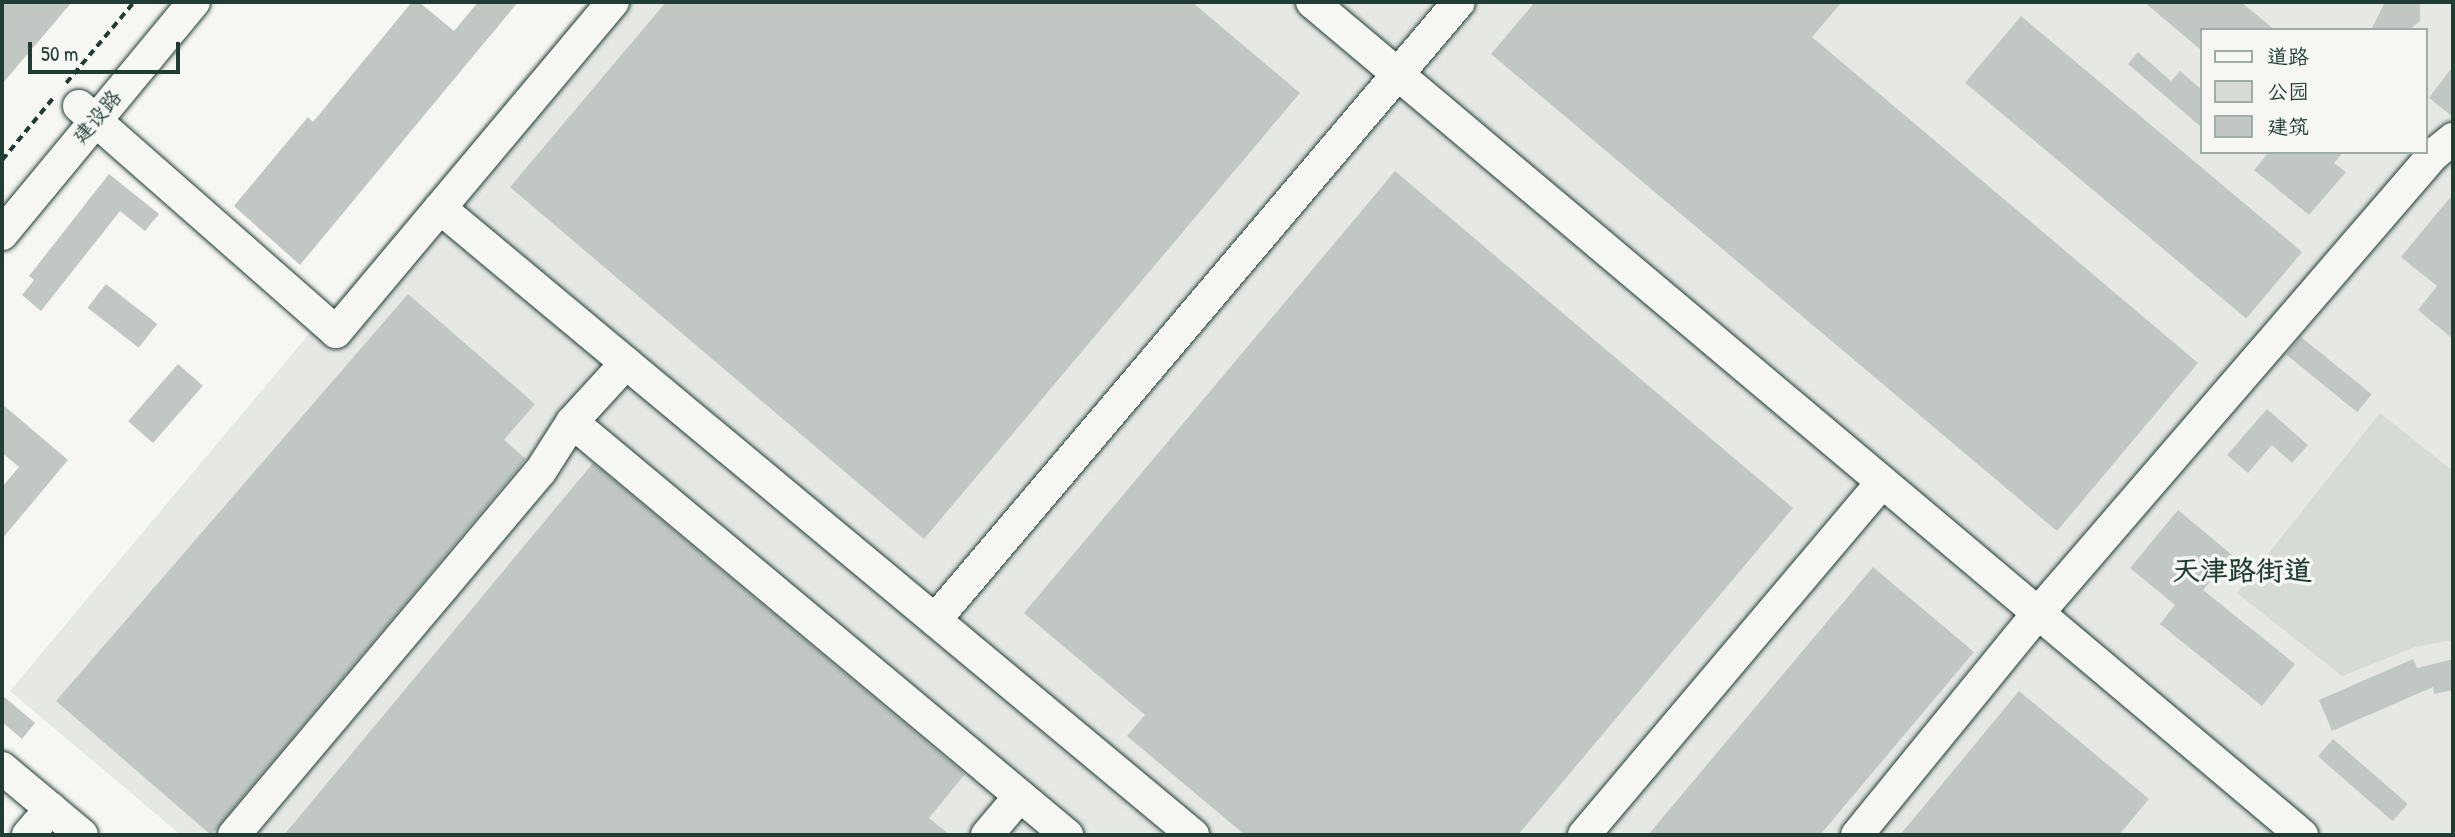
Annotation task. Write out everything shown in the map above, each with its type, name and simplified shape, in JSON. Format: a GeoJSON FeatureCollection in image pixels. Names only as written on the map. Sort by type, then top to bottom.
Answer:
{"type":"FeatureCollection","features":[{"type":"Feature","properties":{"kind":"street","name":"建设路"},"geometry":{"type":"LineString","coordinates":[[2,234],[166,2]]}},
{"type":"Feature","properties":{"kind":"street","name":"建设路"},"geometry":{"type":"LineString","coordinates":[[2,201],[194,2]]}},
{"type":"Feature","properties":{"kind":"street"},"geometry":{"type":"LineString","coordinates":[[86,113],[336,332],[613,2]]}},
{"type":"Feature","properties":{"kind":"street"},"geometry":{"type":"LineString","coordinates":[[1312,2],[2302,835]]}},
{"type":"Feature","properties":{"kind":"street"},"geometry":{"type":"LineString","coordinates":[[935,620],[1459,2]]}},
{"type":"Feature","properties":{"kind":"street"},"geometry":{"type":"LineString","coordinates":[[1857,835],[2038,613],[2433,155],[2453,139]]}},
{"type":"Feature","properties":{"kind":"street"},"geometry":{"type":"LineString","coordinates":[[440,208],[1193,835]]}},
{"type":"Feature","properties":{"kind":"street"},"geometry":{"type":"LineString","coordinates":[[234,835],[540,472],[572,422],[626,363]]}},
{"type":"Feature","properties":{"kind":"street"},"geometry":{"type":"LineString","coordinates":[[572,422],[1067,835]]}},
{"type":"Feature","properties":{"kind":"street"},"geometry":{"type":"LineString","coordinates":[[1584,835],[1882,482]]}},
{"type":"Feature","properties":{"kind":"street"},"geometry":{"type":"LineString","coordinates":[[2,768],[46,824]]}},
{"type":"Feature","properties":{"kind":"street"},"geometry":{"type":"LineString","coordinates":[[2,783],[46,824],[82,835]]}},
{"type":"Feature","properties":{"kind":"street"},"geometry":{"type":"LineString","coordinates":[[987,835],[1020,796]]}},
{"type":"Feature","properties":{"kind":"shaded area"},"geometry":{"type":"Polygon","coordinates":[[[587,2],[2453,2],[2453,835],[181,835],[10,691],[587,2]]]}},
{"type":"Feature","properties":{"kind":"green space"},"geometry":{"type":"Polygon","coordinates":[[[2380,413],[2453,471],[2453,640],[2415,647],[2342,676],[2237,593],[2380,413]]]}},
{"type":"Feature","properties":{"kind":"building"},"geometry":{"type":"Polygon","coordinates":[[[2,2],[72,2],[2,84],[2,2]]]}},
{"type":"Feature","properties":{"kind":"building"},"geometry":{"type":"Polygon","coordinates":[[[412,2],[419,2],[454,31],[478,2],[518,2],[300,265],[234,206],[308,117],[313,122],[412,2]]]}},
{"type":"Feature","properties":{"kind":"building"},"geometry":{"type":"Polygon","coordinates":[[[666,2],[1192,2],[1300,93],[924,539],[510,187],[666,2]]]}},
{"type":"Feature","properties":{"kind":"building"},"geometry":{"type":"Polygon","coordinates":[[[1535,2],[1842,2],[1812,37],[2198,363],[2057,531],[1491,54],[1535,2]]]}},
{"type":"Feature","properties":{"kind":"building"},"geometry":{"type":"Polygon","coordinates":[[[2144,2],[2241,2],[2273,28],[2200,28],[2200,49],[2144,2]]]}},
{"type":"Feature","properties":{"kind":"building"},"geometry":{"type":"Polygon","coordinates":[[[2385,2],[2420,2],[2420,21],[2411,28],[2372,28],[2385,2]]]}},
{"type":"Feature","properties":{"kind":"building"},"geometry":{"type":"Polygon","coordinates":[[[2021,16],[2302,252],[2246,319],[1965,83],[2021,16]]]}},
{"type":"Feature","properties":{"kind":"building"},"geometry":{"type":"Polygon","coordinates":[[[2138,52],[2171,81],[2180,71],[2200,88],[2200,126],[2128,64],[2138,52]]]}},
{"type":"Feature","properties":{"kind":"building"},"geometry":{"type":"Polygon","coordinates":[[[2453,66],[2453,117],[2429,98],[2453,66]]]}},
{"type":"Feature","properties":{"kind":"building"},"geometry":{"type":"Polygon","coordinates":[[[2267,154],[2341,154],[2334,163],[2346,172],[2309,215],[2254,170],[2267,154]]]}},
{"type":"Feature","properties":{"kind":"building"},"geometry":{"type":"Polygon","coordinates":[[[1395,171],[1793,508],[1518,835],[1245,835],[1127,736],[1145,715],[1024,613],[1395,171]]]}},
{"type":"Feature","properties":{"kind":"building"},"geometry":{"type":"Polygon","coordinates":[[[109,174],[159,214],[145,231],[120,211],[41,311],[22,295],[34,280],[29,276],[109,174]]]}},
{"type":"Feature","properties":{"kind":"building"},"geometry":{"type":"Polygon","coordinates":[[[2453,194],[2453,339],[2418,310],[2437,286],[2401,257],[2453,194]]]}},
{"type":"Feature","properties":{"kind":"building"},"geometry":{"type":"Polygon","coordinates":[[[106,284],[157,324],[139,348],[88,308],[106,284]]]}},
{"type":"Feature","properties":{"kind":"building"},"geometry":{"type":"Polygon","coordinates":[[[408,294],[535,404],[504,440],[526,459],[211,835],[56,701],[408,294]]]}},
{"type":"Feature","properties":{"kind":"building"},"geometry":{"type":"Polygon","coordinates":[[[2301,337],[2372,394],[2357,412],[2287,355],[2301,337]]]}},
{"type":"Feature","properties":{"kind":"building"},"geometry":{"type":"Polygon","coordinates":[[[178,364],[203,386],[153,443],[128,421],[178,364]]]}},
{"type":"Feature","properties":{"kind":"building"},"geometry":{"type":"Polygon","coordinates":[[[2,404],[68,460],[2,539],[2,487],[19,467],[2,453],[2,404]]]}},
{"type":"Feature","properties":{"kind":"building"},"geometry":{"type":"Polygon","coordinates":[[[2267,409],[2308,445],[2292,463],[2272,445],[2248,473],[2227,455],[2267,409]]]}},
{"type":"Feature","properties":{"kind":"building"},"geometry":{"type":"Polygon","coordinates":[[[593,463],[965,774],[929,818],[950,835],[284,835],[593,463]]]}},
{"type":"Feature","properties":{"kind":"building"},"geometry":{"type":"Polygon","coordinates":[[[2178,510],[2232,555],[2203,590],[2295,664],[2262,706],[2160,624],[2175,605],[2130,568],[2178,510]]]}},
{"type":"Feature","properties":{"kind":"building"},"geometry":{"type":"Polygon","coordinates":[[[1873,567],[1974,652],[1820,835],[1648,835],[1873,567]]]}},
{"type":"Feature","properties":{"kind":"building"},"geometry":{"type":"Polygon","coordinates":[[[2413,659],[2417,668],[2453,659],[2453,690],[2434,694],[2433,687],[2332,731],[2319,700],[2413,659]]]}},
{"type":"Feature","properties":{"kind":"building"},"geometry":{"type":"Polygon","coordinates":[[[2019,691],[2149,799],[2119,835],[1900,835],[2019,691]]]}},
{"type":"Feature","properties":{"kind":"building"},"geometry":{"type":"Polygon","coordinates":[[[2,695],[35,723],[22,739],[2,722],[2,695]]]}},
{"type":"Feature","properties":{"kind":"building"},"geometry":{"type":"Polygon","coordinates":[[[2333,739],[2408,804],[2393,821],[2318,756],[2333,739]]]}},
{"type":"Feature","properties":{"kind":"district","name":"天津路街道"},"geometry":{"type":"Point","coordinates":[2242,570]}}]}
